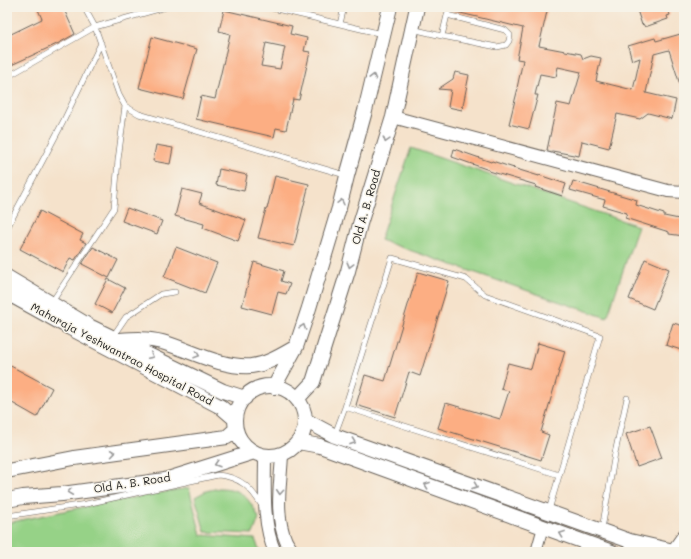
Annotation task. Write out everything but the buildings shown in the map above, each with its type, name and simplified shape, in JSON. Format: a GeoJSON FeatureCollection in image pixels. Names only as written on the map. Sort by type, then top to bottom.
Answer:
{"type":"FeatureCollection","features":[{"type":"Feature","properties":{"kind":"main road"},"geometry":{"type":"LineString","coordinates":[[274,387],[296,347],[340,208],[390,7]]}},
{"type":"Feature","properties":{"kind":"main road","name":"Old A. B. Road"},"geometry":{"type":"LineString","coordinates":[[297,399],[313,382],[348,271],[360,224],[393,117],[417,7]]}},
{"type":"Feature","properties":{"kind":"main road","name":"Maharaja Yeshwantrao Hospital Road"},"geometry":{"type":"LineString","coordinates":[[7,277],[91,327],[223,391],[245,398]]}},
{"type":"Feature","properties":{"kind":"main road","name":"Maharaja Yeshwantrao Hospital Road"},"geometry":{"type":"LineString","coordinates":[[7,292],[70,328],[222,407],[236,424]]}},
{"type":"Feature","properties":{"kind":"main road"},"geometry":{"type":"LineString","coordinates":[[116,339],[140,338],[161,342],[224,364],[250,366],[274,359],[296,347]]}},
{"type":"Feature","properties":{"kind":"main road"},"geometry":{"type":"LineString","coordinates":[[274,387],[287,391],[297,399],[303,409],[305,420],[303,432],[298,442],[292,448],[277,456],[260,454],[246,446],[240,438],[236,424],[238,407],[251,392],[258,389],[274,387]]}},
{"type":"Feature","properties":{"kind":"main road"},"geometry":{"type":"LineString","coordinates":[[305,420],[335,436],[630,540],[674,552]]}},
{"type":"Feature","properties":{"kind":"main road"},"geometry":{"type":"LineString","coordinates":[[7,471],[74,458],[227,437],[236,424]]}},
{"type":"Feature","properties":{"kind":"main road"},"geometry":{"type":"LineString","coordinates":[[298,442],[320,446],[612,552]]}},
{"type":"Feature","properties":{"kind":"main road","name":"Old A. B. Road"},"geometry":{"type":"LineString","coordinates":[[7,500],[165,480],[260,454]]}},
{"type":"Feature","properties":{"kind":"street"},"geometry":{"type":"LineString","coordinates":[[393,117],[668,191],[684,192]]}},
{"type":"Feature","properties":{"kind":"street"},"geometry":{"type":"LineString","coordinates":[[260,454],[270,542],[275,552]]}},
{"type":"Feature","properties":{"kind":"street"},"geometry":{"type":"LineString","coordinates":[[282,454],[279,496],[280,516],[286,541],[293,552]]}},
{"type":"Feature","properties":{"kind":"street"},"geometry":{"type":"LineString","coordinates":[[536,552],[543,527]]}},
{"type":"Feature","properties":{"kind":"street"},"geometry":{"type":"LineString","coordinates":[[674,552],[684,535]]}},
{"type":"Feature","properties":{"kind":"lane"},"geometry":{"type":"LineString","coordinates":[[84,7],[95,27],[119,96],[125,106],[138,114],[347,176]]}},
{"type":"Feature","properties":{"kind":"lane"},"geometry":{"type":"LineString","coordinates":[[7,78],[95,27],[166,7]]}},
{"type":"Feature","properties":{"kind":"lane"},"geometry":{"type":"LineString","coordinates":[[268,7],[384,35]]}},
{"type":"Feature","properties":{"kind":"lane"},"geometry":{"type":"LineString","coordinates":[[340,24],[344,7]]}},
{"type":"Feature","properties":{"kind":"lane"},"geometry":{"type":"LineString","coordinates":[[442,36],[449,7]]}},
{"type":"Feature","properties":{"kind":"lane"},"geometry":{"type":"LineString","coordinates":[[412,29],[497,47],[506,45],[509,41],[510,35],[505,30],[447,16]]}},
{"type":"Feature","properties":{"kind":"lane"},"geometry":{"type":"LineString","coordinates":[[7,228],[63,122],[101,43]]}},
{"type":"Feature","properties":{"kind":"lane"},"geometry":{"type":"LineString","coordinates":[[52,303],[114,208],[125,106]]}},
{"type":"Feature","properties":{"kind":"lane"},"geometry":{"type":"LineString","coordinates":[[335,436],[392,258],[466,279],[485,295],[600,336],[548,511]]}},
{"type":"Feature","properties":{"kind":"lane"},"geometry":{"type":"LineString","coordinates":[[116,339],[126,317],[161,294],[175,292]]}},
{"type":"Feature","properties":{"kind":"lane"},"geometry":{"type":"LineString","coordinates":[[602,530],[615,453],[627,398]]}},
{"type":"Feature","properties":{"kind":"lane"},"geometry":{"type":"LineString","coordinates":[[344,407],[559,475]]}},
{"type":"Feature","properties":{"kind":"lane"},"geometry":{"type":"LineString","coordinates":[[7,516],[86,504],[218,475],[226,476],[242,482],[255,494],[266,514]]}},
{"type":"Feature","properties":{"kind":"green space"},"geometry":{"type":"Polygon","coordinates":[[[411,148],[638,226],[607,318],[380,240],[411,148]]]}},
{"type":"Feature","properties":{"kind":"green space"},"geometry":{"type":"Polygon","coordinates":[[[189,488],[201,535],[255,539],[260,552],[7,552],[7,523],[102,503],[189,488]]]}},
{"type":"Feature","properties":{"kind":"green space"},"geometry":{"type":"Polygon","coordinates":[[[219,488],[240,492],[252,505],[259,518],[253,534],[205,532],[195,497],[206,491],[219,488]]]}}]}
